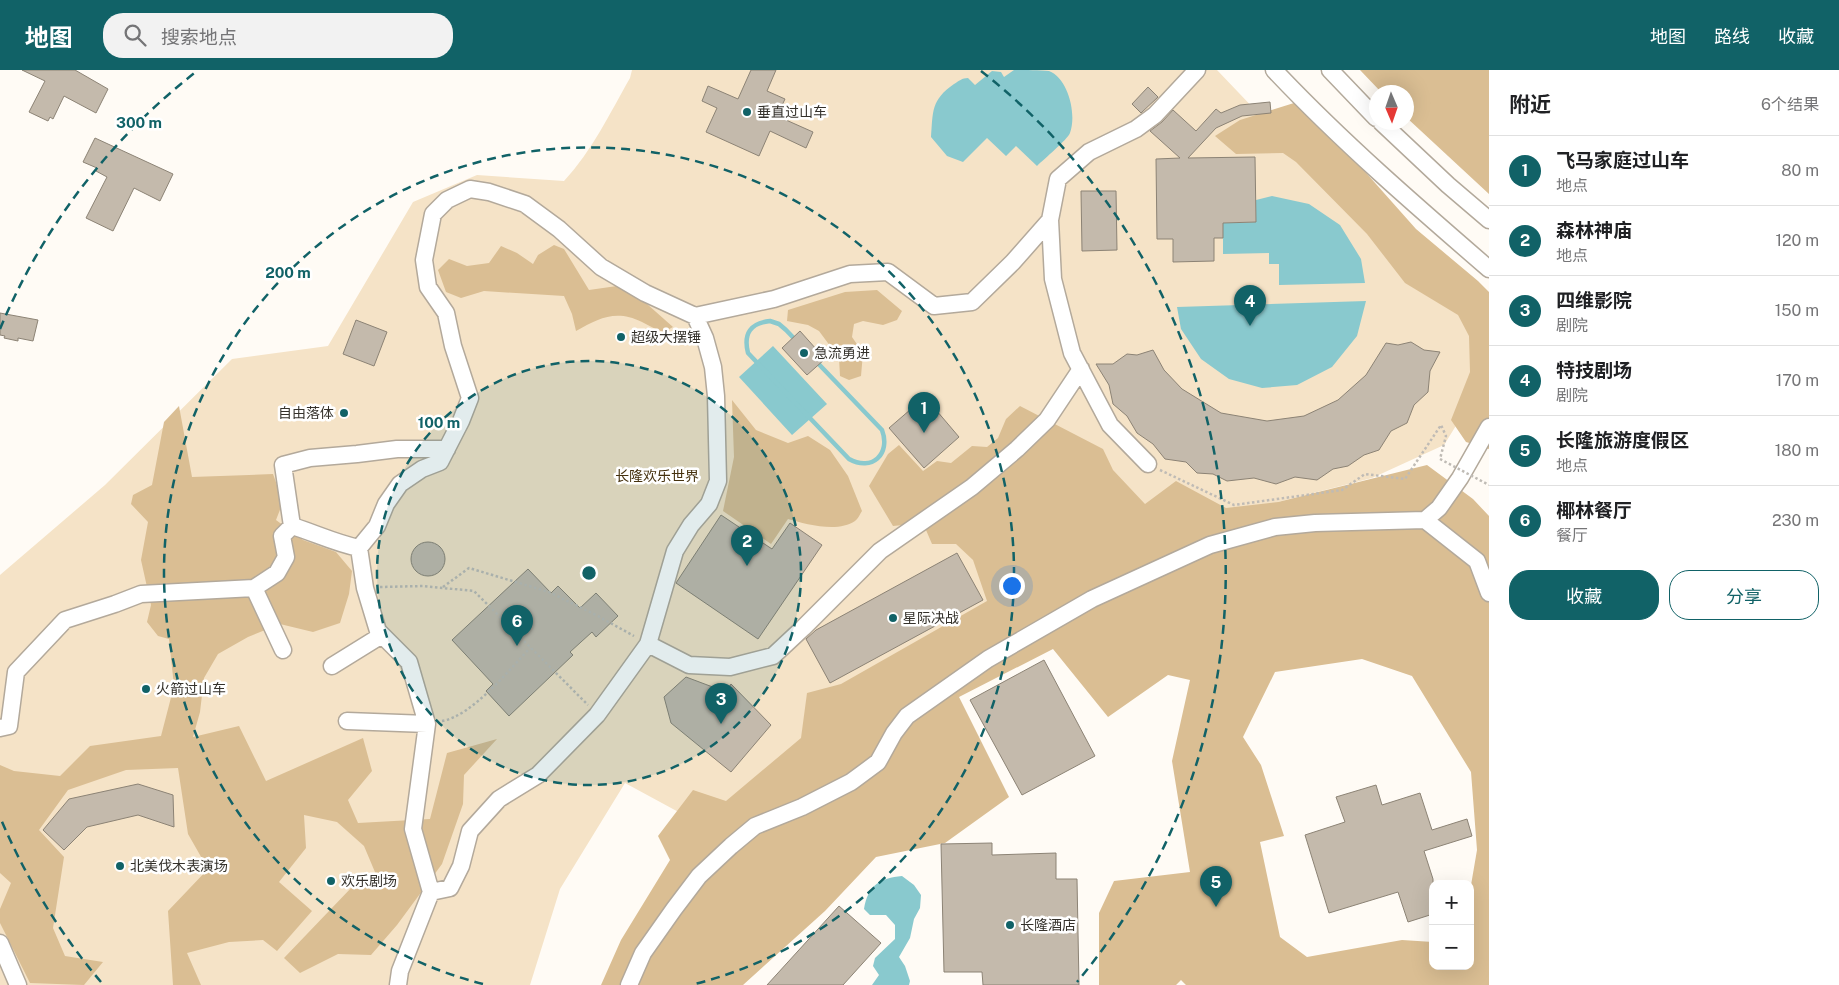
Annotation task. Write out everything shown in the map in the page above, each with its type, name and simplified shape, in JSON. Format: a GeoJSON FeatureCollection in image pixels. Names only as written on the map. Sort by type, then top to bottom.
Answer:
{"type":"FeatureCollection","features":[{"type":"Feature","properties":{"kind":"street"},"geometry":{"type":"LineString","coordinates":[[1148,464],[1110,425],[1072,353],[1053,279],[1050,220],[1058,179],[1089,152],[1136,129],[1155,115],[1198,70]]}},
{"type":"Feature","properties":{"kind":"street"},"geometry":{"type":"LineString","coordinates":[[1274,70],[1300,98],[1408,198],[1489,269]]}},
{"type":"Feature","properties":{"kind":"street"},"geometry":{"type":"LineString","coordinates":[[1330,70],[1369,111]]}},
{"type":"Feature","properties":{"kind":"street"},"geometry":{"type":"LineString","coordinates":[[1390,130],[1448,185],[1489,220]]}},
{"type":"Feature","properties":{"kind":"street"},"geometry":{"type":"LineString","coordinates":[[398,985],[400,971],[431,892],[413,829],[427,724],[409,662],[378,631],[365,588],[359,548],[377,526],[386,504],[400,484],[422,469],[440,462],[470,398],[453,346],[446,314],[428,287],[424,260],[433,214],[447,200],[470,189],[489,192],[525,204],[559,229],[601,267],[645,293],[695,316],[774,300],[850,274],[888,272],[934,306],[972,302],[1014,262],[1050,220]]}},
{"type":"Feature","properties":{"kind":"street"},"geometry":{"type":"LineString","coordinates":[[431,892],[450,888],[461,866],[470,831],[499,799],[538,775],[598,715],[648,644],[674,551],[691,525],[709,504],[718,481],[713,366],[705,338],[695,316]]}},
{"type":"Feature","properties":{"kind":"street"},"geometry":{"type":"LineString","coordinates":[[648,644],[689,665],[730,667],[773,656],[880,551],[972,487],[1016,449],[1047,420],[1081,369]]}},
{"type":"Feature","properties":{"kind":"street"},"geometry":{"type":"LineString","coordinates":[[629,985],[643,953],[674,909],[699,876],[731,846],[755,826],[852,782],[878,762],[894,733],[907,716],[988,659],[1092,599],[1210,545],[1275,527],[1315,523],[1425,520],[1439,508],[1460,478],[1489,427]]}},
{"type":"Feature","properties":{"kind":"street"},"geometry":{"type":"LineString","coordinates":[[292,526],[283,465],[310,458],[397,449],[447,449]]}},
{"type":"Feature","properties":{"kind":"street"},"geometry":{"type":"LineString","coordinates":[[1425,520],[1477,561],[1489,593]]}},
{"type":"Feature","properties":{"kind":"street"},"geometry":{"type":"LineString","coordinates":[[292,526],[312,532],[338,544],[359,548]]}},
{"type":"Feature","properties":{"kind":"street"},"geometry":{"type":"LineString","coordinates":[[0,728],[8,726],[16,672],[64,620],[141,594],[254,588],[277,573],[286,557],[282,536],[292,526]]}},
{"type":"Feature","properties":{"kind":"street"},"geometry":{"type":"LineString","coordinates":[[254,588],[283,650]]}},
{"type":"Feature","properties":{"kind":"street"},"geometry":{"type":"LineString","coordinates":[[332,666],[382,635]]}},
{"type":"Feature","properties":{"kind":"street"},"geometry":{"type":"LineString","coordinates":[[347,721],[427,724]]}},
{"type":"Feature","properties":{"kind":"street"},"geometry":{"type":"LineString","coordinates":[[0,943],[18,985]]}},
{"type":"Feature","properties":{"kind":"path"},"geometry":{"type":"LineString","coordinates":[[1148,464],[1234,505],[1342,490],[1365,474],[1405,479],[1441,425],[1446,436],[1440,460],[1489,486]]}},
{"type":"Feature","properties":{"kind":"path"},"geometry":{"type":"LineString","coordinates":[[442,588],[469,568],[549,592],[648,644]]}},
{"type":"Feature","properties":{"kind":"path"},"geometry":{"type":"LineString","coordinates":[[365,588],[423,586],[474,591],[598,715]]}},
{"type":"Feature","properties":{"kind":"path"},"geometry":{"type":"LineString","coordinates":[[427,724],[450,720],[477,702],[530,648]]}},
{"type":"Feature","properties":{"kind":"green space","name":"长隆欢乐世界"},"geometry":{"type":"Polygon","coordinates":[[[632,70],[1217,70],[1259,114],[1468,310],[1480,387],[1444,445],[1372,478],[1278,502],[708,828],[625,783],[560,889],[530,985],[0,985],[0,575],[105,485],[232,359],[328,346],[413,202],[477,175],[564,181],[600,131],[630,78],[632,70]]]}},
{"type":"Feature","properties":{"kind":"shaded area"},"geometry":{"type":"Polygon","coordinates":[[[1360,70],[1489,70],[1489,194],[1414,124],[1414,85],[1374,85],[1360,70]]]}},
{"type":"Feature","properties":{"kind":"shaded area"},"geometry":{"type":"Polygon","coordinates":[[[1294,103],[1360,166],[1416,229],[1489,292],[1489,449],[1466,442],[1451,420],[1470,372],[1469,336],[1458,315],[1405,283],[1367,234],[1296,162],[1283,153],[1236,154],[1215,136],[1240,120],[1294,103]]]}},
{"type":"Feature","properties":{"kind":"shaded area"},"geometry":{"type":"Polygon","coordinates":[[[554,245],[564,249],[589,290],[617,286],[647,304],[673,327],[664,332],[633,318],[616,316],[592,322],[576,331],[572,314],[564,296],[484,291],[461,298],[446,292],[438,270],[449,259],[467,266],[489,263],[501,246],[517,253],[533,264],[538,255],[554,245]]]}},
{"type":"Feature","properties":{"kind":"shaded area"},"geometry":{"type":"Polygon","coordinates":[[[877,290],[902,311],[897,320],[883,325],[863,321],[854,324],[852,337],[863,353],[861,376],[849,380],[840,376],[839,358],[819,331],[808,325],[787,321],[788,310],[845,292],[877,290]]]}},
{"type":"Feature","properties":{"kind":"shaded area"},"geometry":{"type":"Polygon","coordinates":[[[732,400],[756,430],[788,443],[808,436],[830,450],[848,476],[862,511],[856,520],[848,525],[831,527],[812,525],[788,519],[771,544],[723,511],[734,457],[732,400]]]}},
{"type":"Feature","properties":{"kind":"shaded area"},"geometry":{"type":"Polygon","coordinates":[[[179,406],[192,477],[273,474],[283,502],[276,520],[303,540],[336,552],[352,571],[349,594],[340,623],[313,632],[280,624],[248,637],[218,654],[204,678],[200,712],[193,737],[239,726],[266,781],[363,738],[372,771],[348,800],[358,823],[430,819],[447,753],[497,739],[464,775],[463,804],[442,864],[397,925],[371,955],[338,954],[300,973],[284,958],[352,887],[380,884],[364,846],[337,822],[304,815],[306,848],[279,882],[312,911],[277,951],[263,940],[229,942],[187,953],[201,985],[173,985],[168,911],[208,869],[188,834],[178,768],[126,770],[68,790],[39,830],[64,857],[53,928],[65,956],[103,962],[84,985],[30,983],[0,923],[0,909],[11,883],[0,873],[0,765],[14,771],[60,776],[90,746],[161,736],[174,686],[169,639],[158,636],[147,622],[151,605],[141,560],[148,522],[131,504],[133,495],[152,485],[164,422],[179,406]]]}},
{"type":"Feature","properties":{"kind":"shaded area"},"geometry":{"type":"Polygon","coordinates":[[[1020,406],[1103,449],[1113,470],[1145,504],[1176,481],[1226,508],[1278,502],[1427,465],[1473,499],[1489,516],[1489,985],[1186,985],[1181,980],[1176,985],[1099,985],[1099,913],[1114,881],[1190,872],[1172,761],[1190,680],[1168,675],[1108,717],[1053,649],[959,697],[1009,797],[945,843],[876,857],[825,911],[743,985],[601,985],[621,940],[670,860],[658,836],[693,790],[726,801],[801,738],[807,693],[841,684],[987,601],[973,560],[956,544],[932,544],[923,523],[893,526],[869,486],[888,454],[899,445],[923,471],[937,461],[951,463],[972,446],[987,447],[998,438],[1006,419],[1020,406]],[[1362,659],[1275,672],[1243,737],[1261,765],[1284,836],[1260,842],[1280,937],[1307,957],[1402,940],[1429,942],[1429,970],[1474,970],[1474,880],[1472,880],[1477,850],[1471,772],[1412,676],[1362,659]]]}},
{"type":"Feature","properties":{"kind":"water"},"geometry":{"type":"Polygon","coordinates":[[[1014,70],[1049,71],[1061,81],[1066,89],[1071,107],[1072,125],[1068,136],[1037,166],[1016,146],[1006,156],[987,138],[963,162],[947,156],[931,137],[933,113],[941,95],[962,79],[968,78],[975,85],[992,71],[1001,72],[1004,77],[1014,70]]]}},
{"type":"Feature","properties":{"kind":"water"},"geometry":{"type":"Polygon","coordinates":[[[1272,196],[1309,204],[1340,225],[1361,259],[1365,283],[1279,285],[1279,264],[1269,264],[1269,253],[1223,254],[1223,223],[1256,222],[1256,200],[1272,196]]]}},
{"type":"Feature","properties":{"kind":"water"},"geometry":{"type":"Polygon","coordinates":[[[1366,301],[1357,336],[1332,367],[1297,385],[1262,388],[1229,379],[1201,359],[1181,329],[1177,307],[1366,301]]]}},
{"type":"Feature","properties":{"kind":"water"},"geometry":{"type":"Polygon","coordinates":[[[773,346],[827,404],[792,435],[739,377],[773,346]]]}},
{"type":"Feature","properties":{"kind":"water"},"geometry":{"type":"Polygon","coordinates":[[[902,876],[914,885],[921,895],[920,908],[914,919],[910,938],[899,957],[905,966],[910,981],[909,985],[872,985],[879,975],[873,966],[875,958],[895,939],[895,925],[886,915],[870,915],[864,909],[866,901],[876,884],[887,879],[902,876]]]}},
{"type":"Feature","properties":{"kind":"building"},"geometry":{"type":"Polygon","coordinates":[[[22,70],[75,70],[108,89],[96,113],[64,96],[53,119],[50,117],[48,121],[29,112],[45,81],[22,70]]]}},
{"type":"Feature","properties":{"kind":"building","name":"垂直过山车"},"geometry":{"type":"Polygon","coordinates":[[[751,70],[776,70],[767,91],[785,99],[777,116],[813,132],[806,148],[770,131],[759,156],[706,132],[717,108],[702,101],[708,86],[738,99],[751,70]]]}},
{"type":"Feature","properties":{"kind":"building"},"geometry":{"type":"Polygon","coordinates":[[[1148,87],[1158,97],[1141,113],[1132,104],[1148,87]]]}},
{"type":"Feature","properties":{"kind":"building"},"geometry":{"type":"Polygon","coordinates":[[[1270,102],[1271,113],[1242,116],[1216,128],[1188,158],[1255,157],[1256,222],[1223,223],[1223,238],[1214,238],[1214,261],[1173,262],[1173,239],[1157,239],[1156,159],[1180,158],[1150,131],[1173,110],[1196,131],[1216,109],[1221,113],[1240,105],[1270,102]]]}},
{"type":"Feature","properties":{"kind":"building"},"geometry":{"type":"Polygon","coordinates":[[[95,138],[173,174],[160,201],[134,188],[113,231],[86,218],[107,177],[96,171],[97,168],[83,162],[95,138]]]}},
{"type":"Feature","properties":{"kind":"building"},"geometry":{"type":"Polygon","coordinates":[[[1081,191],[1116,191],[1117,250],[1082,251],[1081,191]]]}},
{"type":"Feature","properties":{"kind":"building"},"geometry":{"type":"Polygon","coordinates":[[[0,313],[38,320],[33,341],[18,338],[18,341],[4,338],[5,336],[0,335],[0,313]]]}},
{"type":"Feature","properties":{"kind":"building"},"geometry":{"type":"Polygon","coordinates":[[[356,320],[387,332],[374,366],[343,354],[356,320]]]}},
{"type":"Feature","properties":{"kind":"building","name":"急流勇进"},"geometry":{"type":"Polygon","coordinates":[[[800,331],[825,359],[807,375],[782,348],[800,331]]]}},
{"type":"Feature","properties":{"kind":"building"},"geometry":{"type":"Polygon","coordinates":[[[1411,342],[1424,350],[1440,352],[1430,371],[1428,392],[1414,405],[1407,423],[1391,431],[1379,450],[1364,455],[1348,466],[1333,469],[1317,480],[1295,477],[1276,484],[1254,478],[1227,481],[1213,474],[1197,473],[1186,462],[1165,459],[1153,444],[1137,433],[1127,416],[1113,404],[1109,385],[1096,364],[1113,364],[1127,354],[1137,355],[1153,350],[1164,370],[1182,389],[1221,413],[1267,421],[1304,416],[1338,400],[1366,375],[1386,343],[1398,345],[1411,342]]]}},
{"type":"Feature","properties":{"kind":"building"},"geometry":{"type":"Polygon","coordinates":[[[925,397],[959,437],[924,468],[889,428],[925,397]]]}},
{"type":"Feature","properties":{"kind":"building"},"geometry":{"type":"Polygon","coordinates":[[[721,515],[772,549],[790,523],[822,545],[758,639],[676,583],[721,515]]]}},
{"type":"Feature","properties":{"kind":"building"},"geometry":{"type":"Polygon","coordinates":[[[428,542],[440,547],[445,559],[440,571],[428,576],[416,571],[411,559],[416,547],[428,542]]]}},
{"type":"Feature","properties":{"kind":"building","name":"星际决战"},"geometry":{"type":"Polygon","coordinates":[[[957,553],[983,600],[830,683],[806,639],[816,630],[957,553]]]}},
{"type":"Feature","properties":{"kind":"building"},"geometry":{"type":"Polygon","coordinates":[[[528,569],[551,593],[558,586],[580,608],[596,593],[618,616],[596,637],[592,632],[570,652],[573,655],[509,716],[486,691],[493,684],[452,640],[528,569]]]}},
{"type":"Feature","properties":{"kind":"building"},"geometry":{"type":"Polygon","coordinates":[[[1044,660],[1095,756],[1022,795],[970,700],[1044,660]]]}},
{"type":"Feature","properties":{"kind":"building"},"geometry":{"type":"Polygon","coordinates":[[[686,677],[726,692],[731,684],[771,725],[731,772],[671,723],[664,697],[686,677]]]}},
{"type":"Feature","properties":{"kind":"building"},"geometry":{"type":"Polygon","coordinates":[[[138,784],[173,795],[174,827],[138,815],[87,827],[64,850],[43,830],[69,799],[138,784]]]}},
{"type":"Feature","properties":{"kind":"building"},"geometry":{"type":"Polygon","coordinates":[[[1376,785],[1382,805],[1420,793],[1432,830],[1467,819],[1472,836],[1424,851],[1433,879],[1429,880],[1429,915],[1408,922],[1398,892],[1329,913],[1305,835],[1345,822],[1336,797],[1376,785]]]}},
{"type":"Feature","properties":{"kind":"building","name":"长隆酒店"},"geometry":{"type":"Polygon","coordinates":[[[992,843],[992,855],[1056,853],[1056,879],[1077,879],[1079,985],[983,985],[982,972],[944,972],[941,844],[992,843]]]}},
{"type":"Feature","properties":{"kind":"building"},"geometry":{"type":"Polygon","coordinates":[[[839,906],[881,943],[843,985],[767,985],[839,906]]]}},
{"type":"Feature","properties":{"kind":"waterway"},"geometry":{"type":"LineString","coordinates":[[770,321],[779,324],[786,330],[882,430],[884,439],[882,453],[872,462],[857,462],[849,459],[748,353],[747,340],[750,330],[758,324],[770,321]]}},
{"type":"Feature","properties":{"kind":"place","name":"垂直过山车"},"geometry":{"type":"Point","coordinates":[747,112]}},
{"type":"Feature","properties":{"kind":"place","name":"特技剧场"},"geometry":{"type":"Point","coordinates":[1250,326]}},
{"type":"Feature","properties":{"kind":"place","name":"超级大摆锤"},"geometry":{"type":"Point","coordinates":[621,337]}},
{"type":"Feature","properties":{"kind":"place","name":"急流勇进"},"geometry":{"type":"Point","coordinates":[804,353]}},
{"type":"Feature","properties":{"kind":"place","name":"自由落体"},"geometry":{"type":"Point","coordinates":[344,413]}},
{"type":"Feature","properties":{"kind":"place","name":"飞马家庭过山车"},"geometry":{"type":"Point","coordinates":[924,433]}},
{"type":"Feature","properties":{"kind":"place","name":"森林神庙"},"geometry":{"type":"Point","coordinates":[747,566]}},
{"type":"Feature","properties":{"kind":"place","name":"星际决战"},"geometry":{"type":"Point","coordinates":[893,618]}},
{"type":"Feature","properties":{"kind":"place","name":"椰林餐厅"},"geometry":{"type":"Point","coordinates":[517,646]}},
{"type":"Feature","properties":{"kind":"place","name":"火箭过山车"},"geometry":{"type":"Point","coordinates":[146,689]}},
{"type":"Feature","properties":{"kind":"place","name":"四维影院"},"geometry":{"type":"Point","coordinates":[721,724]}},
{"type":"Feature","properties":{"kind":"place","name":"北美伐木表演场"},"geometry":{"type":"Point","coordinates":[120,866]}},
{"type":"Feature","properties":{"kind":"place","name":"欢乐剧场"},"geometry":{"type":"Point","coordinates":[331,881]}},
{"type":"Feature","properties":{"kind":"place","name":"长隆旅游度假区"},"geometry":{"type":"Point","coordinates":[1216,907]}},
{"type":"Feature","properties":{"kind":"place","name":"长隆酒店"},"geometry":{"type":"Point","coordinates":[1010,925]}}]}
